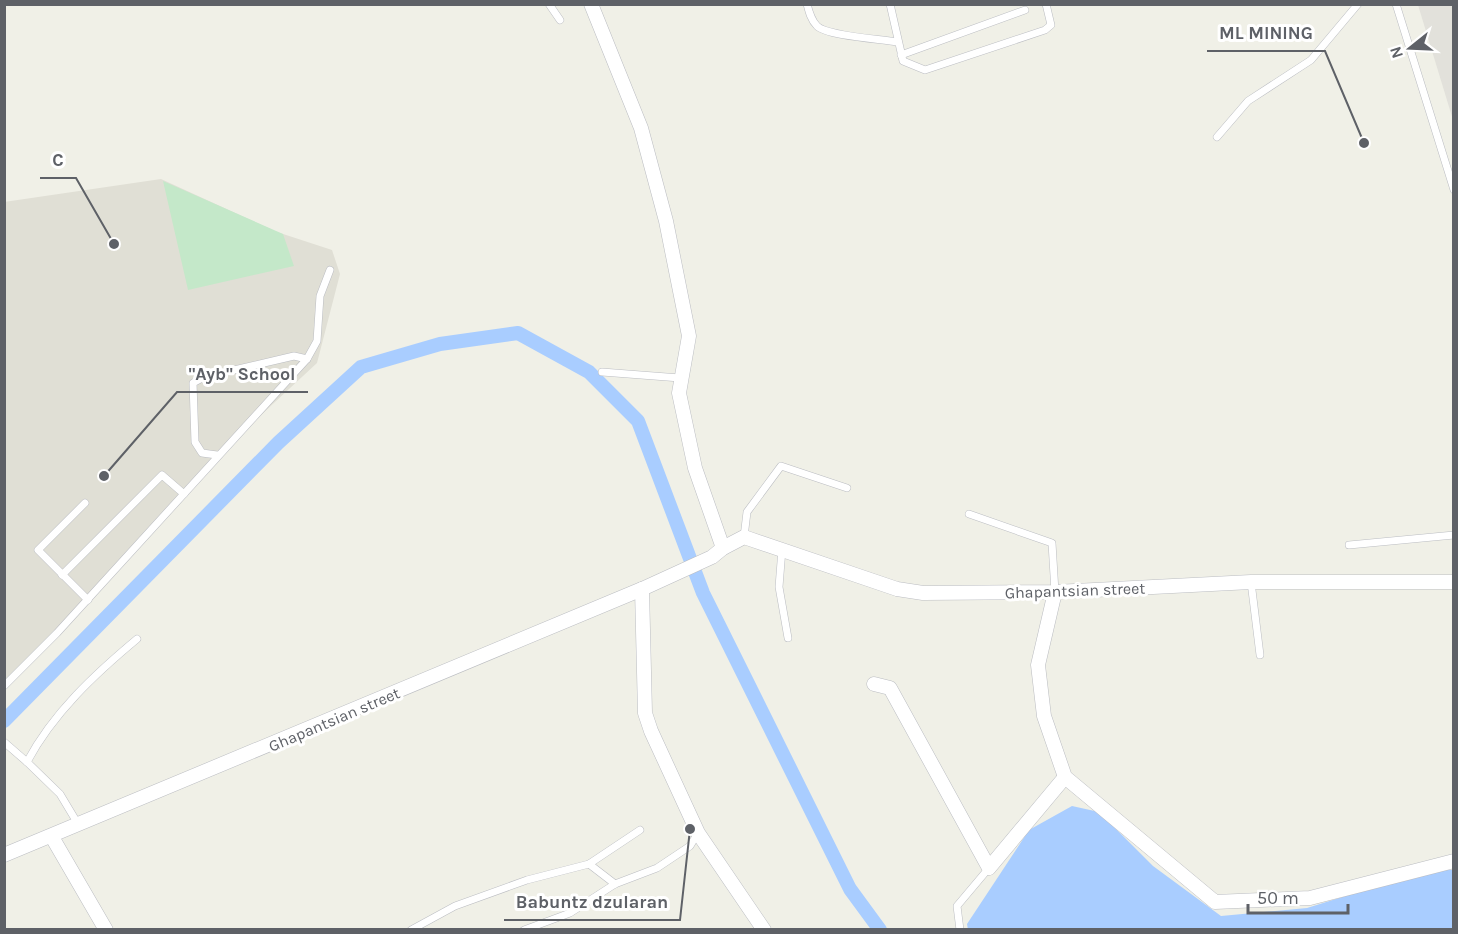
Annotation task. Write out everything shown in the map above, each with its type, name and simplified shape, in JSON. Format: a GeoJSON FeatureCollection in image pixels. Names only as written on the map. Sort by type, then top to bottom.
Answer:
{"type":"FeatureCollection","features":[{"type":"Feature","properties":{"kind":"street"},"geometry":{"type":"LineString","coordinates":[[591,4],[641,128],[666,221],[689,336],[679,393],[694,468],[718,553],[744,537]]}},
{"type":"Feature","properties":{"kind":"street","name":"Ghapantsian street"},"geometry":{"type":"LineString","coordinates":[[744,537],[897,589],[923,593],[1055,592],[1251,582],[1454,582]]}},
{"type":"Feature","properties":{"kind":"street","name":"Ghapantsian street"},"geometry":{"type":"LineString","coordinates":[[4,855],[79,826],[642,589],[718,553]]}},
{"type":"Feature","properties":{"kind":"street"},"geometry":{"type":"LineString","coordinates":[[642,589],[645,713],[698,833],[759,927]]}},
{"type":"Feature","properties":{"kind":"street"},"geometry":{"type":"LineString","coordinates":[[1055,592],[1038,665],[1044,716],[1065,777],[1215,902],[1310,898],[1454,861]]}},
{"type":"Feature","properties":{"kind":"street"},"geometry":{"type":"LineString","coordinates":[[874,684],[890,688],[989,868],[1065,777]]}},
{"type":"Feature","properties":{"kind":"street"},"geometry":{"type":"LineString","coordinates":[[52,837],[106,930]]}},
{"type":"Feature","properties":{"kind":"lane"},"geometry":{"type":"LineString","coordinates":[[549,4],[560,20]]}},
{"type":"Feature","properties":{"kind":"lane"},"geometry":{"type":"LineString","coordinates":[[807,4],[810,15],[818,27],[830,32],[897,42]]}},
{"type":"Feature","properties":{"kind":"lane"},"geometry":{"type":"LineString","coordinates":[[890,4],[903,61],[925,70],[1045,30],[1051,25],[1046,4]]}},
{"type":"Feature","properties":{"kind":"lane"},"geometry":{"type":"LineString","coordinates":[[1217,137],[1248,101],[1311,60],[1358,4]]}},
{"type":"Feature","properties":{"kind":"lane"},"geometry":{"type":"LineString","coordinates":[[1396,4],[1454,190]]}},
{"type":"Feature","properties":{"kind":"lane"},"geometry":{"type":"LineString","coordinates":[[901,54],[1025,10]]}},
{"type":"Feature","properties":{"kind":"lane"},"geometry":{"type":"LineString","coordinates":[[4,686],[88,600],[217,455],[307,359],[317,341],[320,296],[330,270]]}},
{"type":"Feature","properties":{"kind":"lane"},"geometry":{"type":"LineString","coordinates":[[217,455],[202,453],[195,442],[193,383],[204,377],[294,356],[307,359]]}},
{"type":"Feature","properties":{"kind":"lane"},"geometry":{"type":"LineString","coordinates":[[602,372],[680,378]]}},
{"type":"Feature","properties":{"kind":"lane"},"geometry":{"type":"LineString","coordinates":[[744,537],[747,512],[781,466],[847,488]]}},
{"type":"Feature","properties":{"kind":"lane"},"geometry":{"type":"LineString","coordinates":[[62,575],[162,475],[184,494]]}},
{"type":"Feature","properties":{"kind":"lane"},"geometry":{"type":"LineString","coordinates":[[85,503],[38,550],[88,600]]}},
{"type":"Feature","properties":{"kind":"lane"},"geometry":{"type":"LineString","coordinates":[[969,514],[1052,543],[1055,592]]}},
{"type":"Feature","properties":{"kind":"lane"},"geometry":{"type":"LineString","coordinates":[[1349,544],[1454,535]]}},
{"type":"Feature","properties":{"kind":"lane"},"geometry":{"type":"LineString","coordinates":[[782,549],[779,588],[788,638]]}},
{"type":"Feature","properties":{"kind":"lane"},"geometry":{"type":"LineString","coordinates":[[1251,582],[1260,655]]}},
{"type":"Feature","properties":{"kind":"lane"},"geometry":{"type":"LineString","coordinates":[[27,762],[39,741],[101,668],[137,639]]}},
{"type":"Feature","properties":{"kind":"lane"},"geometry":{"type":"LineString","coordinates":[[5,743],[60,794],[79,826]]}},
{"type":"Feature","properties":{"kind":"lane"},"geometry":{"type":"LineString","coordinates":[[411,930],[455,906],[506,887],[589,864],[640,830]]}},
{"type":"Feature","properties":{"kind":"lane"},"geometry":{"type":"LineString","coordinates":[[524,930],[570,913],[615,884],[657,868],[690,846],[698,833]]}},
{"type":"Feature","properties":{"kind":"lane"},"geometry":{"type":"LineString","coordinates":[[589,864],[615,884]]}},
{"type":"Feature","properties":{"kind":"lane"},"geometry":{"type":"LineString","coordinates":[[960,930],[957,906],[989,868]]}},
{"type":"Feature","properties":{"kind":"shaded area"},"geometry":{"type":"Polygon","coordinates":[[[1418,5],[1453,5],[1453,120],[1418,5]]]}},
{"type":"Feature","properties":{"kind":"shaded area"},"geometry":{"type":"Polygon","coordinates":[[[161,179],[277,232],[332,250],[340,274],[317,363],[261,415],[4,684],[4,202],[161,179]]]}},
{"type":"Feature","properties":{"kind":"green space"},"geometry":{"type":"Polygon","coordinates":[[[163,181],[283,234],[294,266],[188,290],[163,181]]]}},
{"type":"Feature","properties":{"kind":"water"},"geometry":{"type":"Polygon","coordinates":[[[1072,806],[1099,812],[1153,866],[1221,916],[1307,908],[1429,870],[1453,870],[1453,929],[968,930],[967,924],[1029,830],[1072,806]]]}},
{"type":"Feature","properties":{"kind":"waterway"},"geometry":{"type":"LineString","coordinates":[[4,721],[278,443],[361,367],[440,344],[518,333],[589,372],[638,421],[703,593],[850,889],[880,930]]}},
{"type":"Feature","properties":{"kind":"place","name":"ML MINING"},"geometry":{"type":"Point","coordinates":[1364,143]}},
{"type":"Feature","properties":{"kind":"place","name":"C"},"geometry":{"type":"Point","coordinates":[114,244]}},
{"type":"Feature","properties":{"kind":"place","name":"\"Ayb\" School"},"geometry":{"type":"Point","coordinates":[104,476]}},
{"type":"Feature","properties":{"kind":"place","name":"Babuntz dzularan"},"geometry":{"type":"Point","coordinates":[690,829]}}]}
